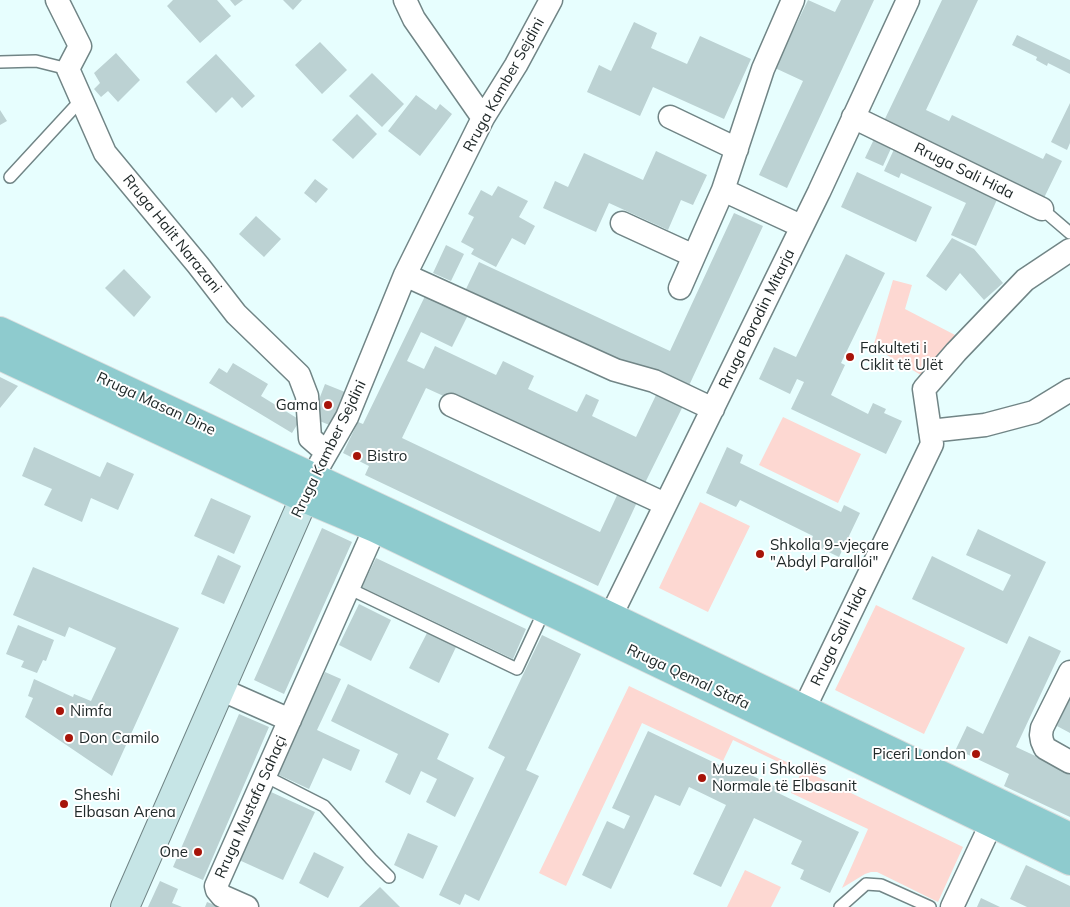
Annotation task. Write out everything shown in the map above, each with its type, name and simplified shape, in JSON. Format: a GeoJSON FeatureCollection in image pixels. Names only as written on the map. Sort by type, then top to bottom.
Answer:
{"type":"FeatureCollection","features":[{"type":"Feature","properties":{"kind":"main road","name":"Rruga Masan Dine"},"geometry":{"type":"LineString","coordinates":[[0,331],[308,488]]}},
{"type":"Feature","properties":{"kind":"main road","name":"Rruga Masan Dine"},"geometry":{"type":"LineString","coordinates":[[0,356],[308,488]]}},
{"type":"Feature","properties":{"kind":"main road","name":"Rruga Qemal Stafa"},"geometry":{"type":"LineString","coordinates":[[308,488],[375,528],[545,609],[606,626],[804,709],[1070,837]]}},
{"type":"Feature","properties":{"kind":"main road","name":"Rruga Qemal Stafa"},"geometry":{"type":"LineString","coordinates":[[308,488],[606,626],[1070,861]]}},
{"type":"Feature","properties":{"kind":"main road","name":"Rruga Kamber Sejdini"},"geometry":{"type":"LineString","coordinates":[[125,907],[308,488]]}},
{"type":"Feature","properties":{"kind":"street"},"geometry":{"type":"LineString","coordinates":[[57,0],[80,46],[68,69]]}},
{"type":"Feature","properties":{"kind":"street"},"geometry":{"type":"LineString","coordinates":[[405,0],[414,20],[483,118]]}},
{"type":"Feature","properties":{"kind":"street","name":"Rruga Kamber Sejdini"},"geometry":{"type":"LineString","coordinates":[[308,488],[326,452],[347,417],[405,275],[483,118],[516,65],[551,0]]}},
{"type":"Feature","properties":{"kind":"street"},"geometry":{"type":"LineString","coordinates":[[680,288],[723,190],[763,69],[793,0]]}},
{"type":"Feature","properties":{"kind":"street","name":"Rruga Borodin Mitarja"},"geometry":{"type":"LineString","coordinates":[[606,626],[802,226],[908,0]]}},
{"type":"Feature","properties":{"kind":"street","name":"Rruga Halit Narazani"},"geometry":{"type":"LineString","coordinates":[[68,69],[105,152],[236,314],[299,375],[307,396],[310,438],[326,452]]}},
{"type":"Feature","properties":{"kind":"street"},"geometry":{"type":"LineString","coordinates":[[670,117],[736,149]]}},
{"type":"Feature","properties":{"kind":"street","name":"Rruga Sali Hida"},"geometry":{"type":"LineString","coordinates":[[853,117],[1042,209]]}},
{"type":"Feature","properties":{"kind":"street"},"geometry":{"type":"LineString","coordinates":[[723,190],[802,226]]}},
{"type":"Feature","properties":{"kind":"street"},"geometry":{"type":"LineString","coordinates":[[622,223],[694,256]]}},
{"type":"Feature","properties":{"kind":"street","name":"Rruga Sali Hida"},"geometry":{"type":"LineString","coordinates":[[804,709],[932,444],[924,389],[956,352],[1025,280],[1070,250]]}},
{"type":"Feature","properties":{"kind":"street"},"geometry":{"type":"LineString","coordinates":[[405,275],[615,370],[654,381],[713,409]]}},
{"type":"Feature","properties":{"kind":"street"},"geometry":{"type":"LineString","coordinates":[[930,431],[986,425],[1034,412],[1070,390]]}},
{"type":"Feature","properties":{"kind":"street"},"geometry":{"type":"LineString","coordinates":[[451,406],[665,504]]}},
{"type":"Feature","properties":{"kind":"street","name":"Rruga Mustafa Sahaçi"},"geometry":{"type":"LineString","coordinates":[[246,907],[222,896],[216,886],[375,528]]}},
{"type":"Feature","properties":{"kind":"street"},"geometry":{"type":"LineString","coordinates":[[1070,672],[1041,735],[1045,748],[1070,762]]}},
{"type":"Feature","properties":{"kind":"street","name":"Rruga Mustafa Sahaçi"},"geometry":{"type":"LineString","coordinates":[[220,688],[290,720]]}},
{"type":"Feature","properties":{"kind":"street"},"geometry":{"type":"LineString","coordinates":[[952,907],[992,822]]}},
{"type":"Feature","properties":{"kind":"lane"},"geometry":{"type":"LineString","coordinates":[[0,62],[36,61],[68,69]]}},
{"type":"Feature","properties":{"kind":"lane"},"geometry":{"type":"LineString","coordinates":[[10,177],[81,100]]}},
{"type":"Feature","properties":{"kind":"lane","name":"Rruga Sali Hida"},"geometry":{"type":"LineString","coordinates":[[1042,209],[1070,233]]}},
{"type":"Feature","properties":{"kind":"lane"},"geometry":{"type":"LineString","coordinates":[[348,588],[517,669],[545,609]]}},
{"type":"Feature","properties":{"kind":"lane"},"geometry":{"type":"LineString","coordinates":[[265,776],[324,806],[371,859],[390,877]]}},
{"type":"Feature","properties":{"kind":"lane"},"geometry":{"type":"LineString","coordinates":[[840,907],[866,884],[881,885],[930,907]]}},
{"type":"Feature","properties":{"kind":"shaded area"},"geometry":{"type":"Polygon","coordinates":[[[893,280],[912,285],[905,309],[957,336],[926,378],[873,347],[893,280]]]}},
{"type":"Feature","properties":{"kind":"shaded area"},"geometry":{"type":"Polygon","coordinates":[[[783,417],[861,454],[838,503],[759,465],[783,417]]]}},
{"type":"Feature","properties":{"kind":"shaded area"},"geometry":{"type":"Polygon","coordinates":[[[700,502],[750,526],[708,612],[659,588],[700,502]]]}},
{"type":"Feature","properties":{"kind":"shaded area"},"geometry":{"type":"Polygon","coordinates":[[[876,605],[965,648],[924,734],[835,690],[876,605]]]}},
{"type":"Feature","properties":{"kind":"shaded area"},"geometry":{"type":"Polygon","coordinates":[[[629,686],[963,847],[938,902],[877,872],[865,874],[842,888],[868,829],[791,793],[801,773],[733,740],[723,761],[642,723],[566,886],[539,873],[629,686]]]}},
{"type":"Feature","properties":{"kind":"shaded area"},"geometry":{"type":"Polygon","coordinates":[[[745,870],[781,887],[771,907],[727,907],[745,870]]]}},
{"type":"Feature","properties":{"kind":"building"},"geometry":{"type":"Polygon","coordinates":[[[173,0],[217,0],[231,16],[200,43],[167,6],[173,0]]]}},
{"type":"Feature","properties":{"kind":"building"},"geometry":{"type":"Polygon","coordinates":[[[230,0],[243,0],[235,6],[230,0]]]}},
{"type":"Feature","properties":{"kind":"building"},"geometry":{"type":"Polygon","coordinates":[[[283,0],[302,0],[293,10],[283,0]]]}},
{"type":"Feature","properties":{"kind":"building"},"geometry":{"type":"Polygon","coordinates":[[[808,0],[835,12],[841,0],[874,0],[787,188],[759,175],[803,81],[775,68],[808,0]]]}},
{"type":"Feature","properties":{"kind":"building"},"geometry":{"type":"Polygon","coordinates":[[[942,0],[978,0],[926,110],[949,121],[952,115],[1043,159],[1046,153],[1062,161],[1042,202],[882,125],[942,0]]]}},
{"type":"Feature","properties":{"kind":"building"},"geometry":{"type":"Polygon","coordinates":[[[634,22],[657,33],[651,48],[687,64],[700,36],[751,59],[724,119],[653,87],[640,116],[587,92],[599,65],[611,71],[634,22]]]}},
{"type":"Feature","properties":{"kind":"building"},"geometry":{"type":"Polygon","coordinates":[[[1017,35],[1070,60],[1070,74],[1048,63],[1047,66],[1036,60],[1037,57],[1012,45],[1017,35]]]}},
{"type":"Feature","properties":{"kind":"building"},"geometry":{"type":"Polygon","coordinates":[[[320,42],[347,70],[322,94],[295,65],[320,42]]]}},
{"type":"Feature","properties":{"kind":"building"},"geometry":{"type":"Polygon","coordinates":[[[116,53],[140,80],[118,102],[108,91],[101,97],[94,89],[100,83],[94,73],[116,53]]]}},
{"type":"Feature","properties":{"kind":"building"},"geometry":{"type":"Polygon","coordinates":[[[216,54],[255,96],[242,108],[232,97],[216,113],[186,82],[216,54]]]}},
{"type":"Feature","properties":{"kind":"building"},"geometry":{"type":"Polygon","coordinates":[[[372,73],[404,104],[382,127],[349,96],[372,73]]]}},
{"type":"Feature","properties":{"kind":"building"},"geometry":{"type":"Polygon","coordinates":[[[416,95],[436,110],[440,104],[452,114],[420,156],[388,131],[416,95]]]}},
{"type":"Feature","properties":{"kind":"building"},"geometry":{"type":"Polygon","coordinates":[[[1070,103],[1070,143],[1067,150],[1051,142],[1070,103]]]}},
{"type":"Feature","properties":{"kind":"building"},"geometry":{"type":"Polygon","coordinates":[[[0,110],[7,121],[0,125],[0,110]]]}},
{"type":"Feature","properties":{"kind":"building"},"geometry":{"type":"Polygon","coordinates":[[[357,114],[377,134],[353,159],[332,140],[357,114]]]}},
{"type":"Feature","properties":{"kind":"building"},"geometry":{"type":"Polygon","coordinates":[[[876,135],[893,144],[883,166],[865,158],[876,135]]]}},
{"type":"Feature","properties":{"kind":"building"},"geometry":{"type":"Polygon","coordinates":[[[896,145],[1000,193],[976,246],[951,235],[966,203],[901,173],[899,178],[884,171],[896,145]]]}},
{"type":"Feature","properties":{"kind":"building"},"geometry":{"type":"Polygon","coordinates":[[[656,151],[707,175],[693,205],[681,200],[668,230],[609,203],[596,232],[543,208],[555,181],[568,187],[584,153],[643,180],[656,151]]]}},
{"type":"Feature","properties":{"kind":"building"},"geometry":{"type":"Polygon","coordinates":[[[857,172],[932,207],[916,242],[841,207],[857,172]]]}},
{"type":"Feature","properties":{"kind":"building"},"geometry":{"type":"Polygon","coordinates":[[[315,179],[328,189],[316,203],[304,193],[315,179]]]}},
{"type":"Feature","properties":{"kind":"building"},"geometry":{"type":"Polygon","coordinates":[[[498,186],[528,201],[519,217],[535,226],[525,245],[512,238],[496,267],[471,254],[474,249],[461,242],[474,217],[468,214],[481,190],[492,196],[498,186]]]}},
{"type":"Feature","properties":{"kind":"building"},"geometry":{"type":"Polygon","coordinates":[[[734,213],[763,226],[686,392],[466,289],[479,262],[670,351],[734,213]]]}},
{"type":"Feature","properties":{"kind":"building"},"geometry":{"type":"Polygon","coordinates":[[[256,216],[281,239],[264,257],[239,234],[256,216]]]}},
{"type":"Feature","properties":{"kind":"building"},"geometry":{"type":"Polygon","coordinates":[[[952,238],[974,249],[1003,283],[984,300],[960,273],[946,291],[926,276],[952,238]]]}},
{"type":"Feature","properties":{"kind":"building"},"geometry":{"type":"Polygon","coordinates":[[[446,245],[464,254],[451,281],[433,273],[446,245]]]}},
{"type":"Feature","properties":{"kind":"building"},"geometry":{"type":"Polygon","coordinates":[[[846,254],[885,273],[841,363],[845,365],[831,395],[868,414],[873,403],[886,409],[884,413],[902,421],[886,454],[791,409],[804,382],[797,379],[790,394],[759,379],[774,347],[796,357],[846,254]]]}},
{"type":"Feature","properties":{"kind":"building"},"geometry":{"type":"Polygon","coordinates":[[[124,269],[151,297],[134,317],[105,288],[124,269]]]}},
{"type":"Feature","properties":{"kind":"building"},"geometry":{"type":"Polygon","coordinates":[[[426,294],[470,311],[452,347],[421,332],[407,361],[424,369],[435,346],[496,375],[503,361],[534,376],[528,389],[577,412],[586,394],[599,400],[592,416],[636,437],[657,393],[683,406],[643,487],[426,388],[402,438],[600,532],[620,489],[639,498],[598,586],[365,475],[369,466],[343,453],[358,422],[363,424],[426,294]]]}},
{"type":"Feature","properties":{"kind":"building"},"geometry":{"type":"Polygon","coordinates":[[[233,363],[268,384],[261,396],[300,420],[292,433],[209,383],[219,368],[227,373],[233,363]]]}},
{"type":"Feature","properties":{"kind":"building"},"geometry":{"type":"Polygon","coordinates":[[[0,377],[18,386],[0,408],[0,377]]]}},
{"type":"Feature","properties":{"kind":"building","name":"Gama"},"geometry":{"type":"Polygon","coordinates":[[[325,384],[345,392],[332,426],[312,418],[325,384]]]}},
{"type":"Feature","properties":{"kind":"building"},"geometry":{"type":"Polygon","coordinates":[[[34,447],[100,477],[107,462],[134,474],[118,510],[91,498],[82,522],[44,505],[52,489],[22,476],[34,447]]]}},
{"type":"Feature","properties":{"kind":"building"},"geometry":{"type":"Polygon","coordinates":[[[727,447],[743,455],[740,463],[841,512],[844,505],[860,513],[839,557],[810,543],[813,536],[740,500],[736,507],[706,493],[727,447]]]}},
{"type":"Feature","properties":{"kind":"building"},"geometry":{"type":"Polygon","coordinates":[[[211,498],[251,516],[234,554],[194,536],[211,498]]]}},
{"type":"Feature","properties":{"kind":"building"},"geometry":{"type":"Polygon","coordinates":[[[322,528],[352,542],[284,694],[254,680],[322,528]]]}},
{"type":"Feature","properties":{"kind":"building"},"geometry":{"type":"Polygon","coordinates":[[[978,529],[1046,562],[1007,644],[912,599],[932,556],[1003,591],[1011,575],[966,555],[978,529]]]}},
{"type":"Feature","properties":{"kind":"building"},"geometry":{"type":"Polygon","coordinates":[[[218,555],[241,566],[224,604],[201,594],[218,555]]]}},
{"type":"Feature","properties":{"kind":"building"},"geometry":{"type":"Polygon","coordinates":[[[376,558],[526,629],[513,659],[362,587],[376,558]]]}},
{"type":"Feature","properties":{"kind":"building"},"geometry":{"type":"Polygon","coordinates":[[[33,567],[179,628],[112,776],[25,717],[33,698],[28,696],[34,679],[73,697],[74,694],[91,701],[116,648],[69,627],[65,637],[13,615],[33,567]]]}},
{"type":"Feature","properties":{"kind":"building"},"geometry":{"type":"Polygon","coordinates":[[[359,604],[391,620],[371,661],[339,645],[359,604]]]}},
{"type":"Feature","properties":{"kind":"building"},"geometry":{"type":"Polygon","coordinates":[[[18,625],[54,640],[46,661],[43,660],[37,673],[21,667],[24,661],[6,654],[18,625]]]}},
{"type":"Feature","properties":{"kind":"building"},"geometry":{"type":"Polygon","coordinates":[[[427,633],[456,647],[439,683],[409,668],[427,633]]]}},
{"type":"Feature","properties":{"kind":"building"},"geometry":{"type":"Polygon","coordinates":[[[542,635],[581,654],[526,770],[539,776],[479,901],[465,894],[460,905],[439,895],[505,757],[488,748],[542,635]]]}},
{"type":"Feature","properties":{"kind":"building"},"geometry":{"type":"Polygon","coordinates":[[[1029,636],[1061,651],[1016,747],[1070,772],[1070,817],[1004,786],[1009,774],[956,749],[967,726],[983,734],[1029,636]]]}},
{"type":"Feature","properties":{"kind":"building"},"geometry":{"type":"Polygon","coordinates":[[[325,672],[341,679],[317,730],[360,750],[351,771],[323,758],[309,789],[277,774],[325,672]]]}},
{"type":"Feature","properties":{"kind":"building"},"geometry":{"type":"Polygon","coordinates":[[[348,684],[449,734],[437,759],[474,778],[455,817],[426,802],[437,779],[421,771],[410,795],[385,782],[398,754],[331,721],[348,684]]]}},
{"type":"Feature","properties":{"kind":"building"},"geometry":{"type":"Polygon","coordinates":[[[1070,699],[1070,733],[1057,726],[1070,699]]]}},
{"type":"Feature","properties":{"kind":"building"},"geometry":{"type":"Polygon","coordinates":[[[239,714],[269,727],[203,880],[173,867],[239,714]]]}},
{"type":"Feature","properties":{"kind":"building"},"geometry":{"type":"Polygon","coordinates":[[[648,731],[736,773],[738,769],[776,787],[774,791],[859,832],[830,893],[800,879],[804,870],[791,864],[802,841],[754,818],[721,887],[693,874],[726,805],[689,787],[680,806],[655,795],[611,889],[582,875],[607,821],[624,829],[630,816],[612,808],[648,731]]]}},
{"type":"Feature","properties":{"kind":"building"},"geometry":{"type":"Polygon","coordinates":[[[271,792],[315,812],[283,880],[239,860],[271,792]]]}},
{"type":"Feature","properties":{"kind":"building"},"geometry":{"type":"Polygon","coordinates":[[[408,833],[438,846],[423,879],[394,865],[408,833]]]}},
{"type":"Feature","properties":{"kind":"building"},"geometry":{"type":"Polygon","coordinates":[[[314,852],[344,867],[328,898],[299,883],[314,852]]]}},
{"type":"Feature","properties":{"kind":"building"},"geometry":{"type":"Polygon","coordinates":[[[1026,865],[1070,886],[1070,907],[1027,907],[1010,899],[1026,865]]]}},
{"type":"Feature","properties":{"kind":"building"},"geometry":{"type":"Polygon","coordinates":[[[160,881],[178,889],[172,903],[182,907],[148,907],[160,881]]]}},
{"type":"Feature","properties":{"kind":"building"},"geometry":{"type":"Polygon","coordinates":[[[380,887],[400,907],[359,907],[380,887]]]}},
{"type":"Feature","properties":{"kind":"building"},"geometry":{"type":"Polygon","coordinates":[[[981,898],[1000,907],[977,907],[981,898]]]}},
{"type":"Feature","properties":{"kind":"building"},"geometry":{"type":"Polygon","coordinates":[[[207,902],[220,907],[205,907],[207,902]]]}},
{"type":"Feature","properties":{"kind":"place","name":"Fakulteti i Ciklit të Ulët"},"geometry":{"type":"Point","coordinates":[850,357]}},
{"type":"Feature","properties":{"kind":"place","name":"Gama"},"geometry":{"type":"Point","coordinates":[328,405]}},
{"type":"Feature","properties":{"kind":"place","name":"Bistro"},"geometry":{"type":"Point","coordinates":[357,456]}},
{"type":"Feature","properties":{"kind":"place","name":"Shkolla 9-vjeçare \"Abdyl Paralloi\""},"geometry":{"type":"Point","coordinates":[760,554]}},
{"type":"Feature","properties":{"kind":"place","name":"Nimfa"},"geometry":{"type":"Point","coordinates":[60,711]}},
{"type":"Feature","properties":{"kind":"place","name":"Don Camilo"},"geometry":{"type":"Point","coordinates":[69,738]}},
{"type":"Feature","properties":{"kind":"place","name":"Piceri London"},"geometry":{"type":"Point","coordinates":[976,754]}},
{"type":"Feature","properties":{"kind":"place","name":"Muzeu i Shkollës Normale të Elbasanit"},"geometry":{"type":"Point","coordinates":[702,778]}},
{"type":"Feature","properties":{"kind":"place","name":"Sheshi Elbasan Arena"},"geometry":{"type":"Point","coordinates":[64,804]}},
{"type":"Feature","properties":{"kind":"place","name":"One"},"geometry":{"type":"Point","coordinates":[198,852]}}]}
